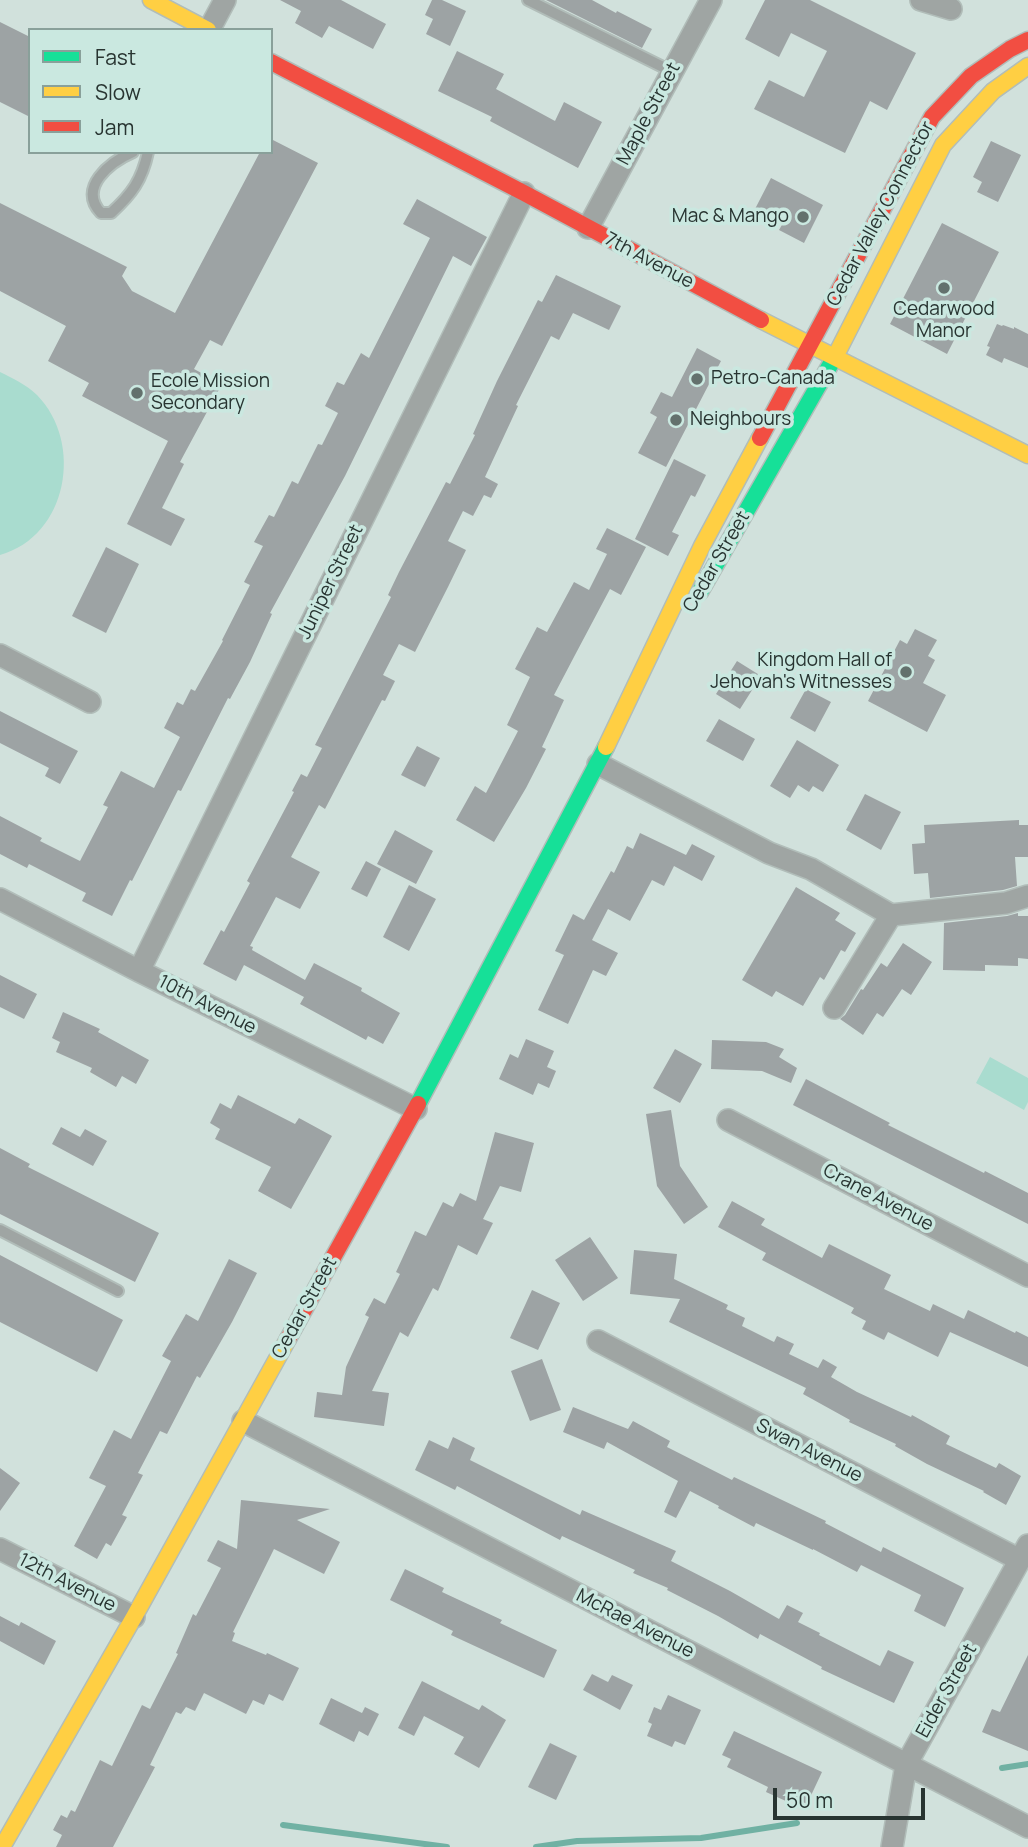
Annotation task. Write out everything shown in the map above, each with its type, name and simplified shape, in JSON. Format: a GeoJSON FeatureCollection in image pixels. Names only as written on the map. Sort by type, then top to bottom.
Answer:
{"type":"FeatureCollection","features":[{"type":"Feature","properties":{"kind":"main road"},"geometry":{"type":"LineString","coordinates":[[151,0],[205,28]]}},
{"type":"Feature","properties":{"kind":"main road","name":"Cedar Valley Connector"},"geometry":{"type":"LineString","coordinates":[[810,346],[932,117],[971,76],[1010,48],[1028,40]]}},
{"type":"Feature","properties":{"kind":"main road","name":"7th Avenue"},"geometry":{"type":"LineString","coordinates":[[273,63],[810,346],[1028,455]]}},
{"type":"Feature","properties":{"kind":"main road","name":"Cedar Valley Connector"},"geometry":{"type":"LineString","coordinates":[[834,358],[943,145],[993,91],[1028,66]]}},
{"type":"Feature","properties":{"kind":"main road","name":"Cedar Street"},"geometry":{"type":"LineString","coordinates":[[2,1847],[134,1617],[416,1110],[597,764],[702,546],[810,346]]}},
{"type":"Feature","properties":{"kind":"main road","name":"Cedar Street"},"geometry":{"type":"LineString","coordinates":[[597,764],[687,614],[834,358]]}},
{"type":"Feature","properties":{"kind":"street"},"geometry":{"type":"LineString","coordinates":[[210,28],[225,0]]}},
{"type":"Feature","properties":{"kind":"street","name":"Maple Street"},"geometry":{"type":"LineString","coordinates":[[587,229],[711,0]]}},
{"type":"Feature","properties":{"kind":"street"},"geometry":{"type":"LineString","coordinates":[[921,0],[951,9]]}},
{"type":"Feature","properties":{"kind":"street","name":"Juniper Street"},"geometry":{"type":"LineString","coordinates":[[139,971],[524,193]]}},
{"type":"Feature","properties":{"kind":"street"},"geometry":{"type":"LineString","coordinates":[[0,655],[90,702]]}},
{"type":"Feature","properties":{"kind":"street"},"geometry":{"type":"LineString","coordinates":[[597,764],[769,853],[811,869],[891,915],[1006,904],[1028,896]]}},
{"type":"Feature","properties":{"kind":"street","name":"10th Avenue"},"geometry":{"type":"LineString","coordinates":[[0,899],[416,1110]]}},
{"type":"Feature","properties":{"kind":"street"},"geometry":{"type":"LineString","coordinates":[[834,1008],[891,915]]}},
{"type":"Feature","properties":{"kind":"street","name":"Crane Avenue"},"geometry":{"type":"LineString","coordinates":[[728,1119],[1028,1276]]}},
{"type":"Feature","properties":{"kind":"street","name":"Swan Avenue"},"geometry":{"type":"LineString","coordinates":[[598,1341],[1024,1552]]}},
{"type":"Feature","properties":{"kind":"street","name":"McRae Avenue"},"geometry":{"type":"LineString","coordinates":[[243,1420],[1028,1827]]}},
{"type":"Feature","properties":{"kind":"street","name":"12th Avenue"},"geometry":{"type":"LineString","coordinates":[[0,1549],[134,1617]]}},
{"type":"Feature","properties":{"kind":"street","name":"Eider Street"},"geometry":{"type":"LineString","coordinates":[[892,1847],[906,1765],[1024,1552]]}},
{"type":"Feature","properties":{"kind":"lane"},"geometry":{"type":"LineString","coordinates":[[528,0],[673,72]]}},
{"type":"Feature","properties":{"kind":"lane"},"geometry":{"type":"LineString","coordinates":[[130,154],[105,170],[96,182],[92,195],[94,206],[101,213],[111,213],[130,194],[145,170],[148,154]]}},
{"type":"Feature","properties":{"kind":"lane"},"geometry":{"type":"LineString","coordinates":[[0,1230],[118,1291]]}},
{"type":"Feature","properties":{"kind":"green space"},"geometry":{"type":"Polygon","coordinates":[[[0,372],[33,391],[52,415],[61,438],[64,462],[62,486],[54,509],[41,529],[23,545],[0,555],[0,372]]]}},
{"type":"Feature","properties":{"kind":"green space"},"geometry":{"type":"Polygon","coordinates":[[[990,1057],[1028,1078],[1028,1102],[1024,1110],[976,1083],[990,1057]]]}},
{"type":"Feature","properties":{"kind":"building"},"geometry":{"type":"Polygon","coordinates":[[[280,0],[341,0],[386,24],[373,49],[329,26],[322,38],[295,23],[301,11],[280,0]]]}},
{"type":"Feature","properties":{"kind":"building"},"geometry":{"type":"Polygon","coordinates":[[[432,0],[442,0],[466,11],[450,46],[426,34],[433,19],[425,15],[432,0]]]}},
{"type":"Feature","properties":{"kind":"building"},"geometry":{"type":"Polygon","coordinates":[[[546,0],[592,0],[652,29],[642,48],[546,0]]]}},
{"type":"Feature","properties":{"kind":"building"},"geometry":{"type":"Polygon","coordinates":[[[765,0],[810,0],[916,53],[887,110],[870,101],[845,153],[754,109],[769,80],[804,97],[827,51],[791,33],[779,57],[745,39],[765,0]]]}},
{"type":"Feature","properties":{"kind":"building"},"geometry":{"type":"Polygon","coordinates":[[[0,22],[28,36],[28,116],[0,102],[0,22]]]}},
{"type":"Feature","properties":{"kind":"building"},"geometry":{"type":"Polygon","coordinates":[[[457,51],[504,74],[496,89],[555,121],[564,102],[602,122],[578,168],[490,121],[492,117],[438,91],[457,51]]]}},
{"type":"Feature","properties":{"kind":"building"},"geometry":{"type":"Polygon","coordinates":[[[273,140],[318,163],[222,346],[210,340],[194,369],[222,384],[180,462],[184,464],[162,508],[185,519],[171,546],[127,524],[168,441],[82,396],[89,383],[48,361],[66,326],[0,291],[0,203],[127,267],[122,276],[132,291],[175,313],[259,154],[273,154],[273,140]]]}},
{"type":"Feature","properties":{"kind":"building"},"geometry":{"type":"Polygon","coordinates":[[[991,141],[1021,155],[998,202],[977,192],[982,182],[973,177],[991,141]]]}},
{"type":"Feature","properties":{"kind":"building"},"geometry":{"type":"Polygon","coordinates":[[[771,178],[823,205],[804,243],[779,230],[783,223],[755,209],[771,178]]]}},
{"type":"Feature","properties":{"kind":"building"},"geometry":{"type":"Polygon","coordinates":[[[417,199],[487,237],[471,266],[453,256],[345,476],[270,613],[272,614],[250,662],[230,699],[228,698],[181,791],[178,790],[112,916],[82,901],[86,893],[29,864],[27,868],[0,854],[0,816],[42,838],[40,841],[80,861],[108,807],[103,805],[121,771],[154,788],[180,737],[164,728],[177,702],[183,705],[191,689],[195,691],[223,641],[250,585],[244,582],[263,546],[254,542],[269,515],[274,517],[292,481],[298,484],[318,444],[322,445],[338,413],[325,406],[337,382],[344,385],[361,353],[369,358],[430,238],[403,224],[417,199]]]}},
{"type":"Feature","properties":{"kind":"building","name":"Cedarwood Manor"},"geometry":{"type":"Polygon","coordinates":[[[942,223],[999,252],[947,354],[890,324],[942,223]]]}},
{"type":"Feature","properties":{"kind":"building"},"geometry":{"type":"Polygon","coordinates":[[[556,275],[621,306],[609,330],[573,313],[559,340],[551,336],[516,405],[518,406],[485,477],[498,484],[491,498],[484,495],[473,516],[463,511],[448,541],[466,550],[448,587],[415,652],[399,644],[383,675],[395,681],[385,701],[382,700],[325,809],[319,805],[291,857],[320,872],[300,909],[276,897],[250,946],[253,947],[252,950],[305,980],[314,963],[362,988],[361,991],[400,1013],[383,1044],[368,1036],[366,1040],[300,1004],[304,997],[244,965],[236,981],[203,964],[221,930],[224,932],[250,883],[247,881],[301,774],[307,777],[322,748],[315,745],[391,597],[388,595],[399,572],[446,482],[450,484],[538,300],[542,302],[556,275]]]}},
{"type":"Feature","properties":{"kind":"building"},"geometry":{"type":"Polygon","coordinates":[[[997,324],[1014,327],[1028,334],[1028,368],[1004,358],[1002,363],[986,355],[997,324]]]}},
{"type":"Feature","properties":{"kind":"building"},"geometry":{"type":"Polygon","coordinates":[[[697,348],[721,361],[666,467],[638,453],[657,417],[650,413],[661,392],[672,397],[697,348]]]}},
{"type":"Feature","properties":{"kind":"building"},"geometry":{"type":"Polygon","coordinates":[[[674,459],[706,475],[695,497],[691,495],[672,532],[679,535],[668,556],[635,539],[674,459]]]}},
{"type":"Feature","properties":{"kind":"building"},"geometry":{"type":"Polygon","coordinates":[[[607,528],[646,547],[621,595],[610,589],[554,695],[564,700],[542,747],[546,749],[494,842],[456,820],[475,786],[486,793],[518,731],[507,725],[530,677],[515,669],[537,627],[547,632],[574,582],[589,590],[607,554],[596,549],[607,528]]]}},
{"type":"Feature","properties":{"kind":"building"},"geometry":{"type":"Polygon","coordinates":[[[106,547],[139,564],[106,633],[72,616],[106,547]]]}},
{"type":"Feature","properties":{"kind":"building","name":"Kingdom Hall of Jehovah's Witnesses"},"geometry":{"type":"Polygon","coordinates":[[[915,629],[937,640],[928,656],[935,660],[923,683],[946,695],[927,732],[868,701],[900,640],[907,644],[915,629]]]}},
{"type":"Feature","properties":{"kind":"building"},"geometry":{"type":"Polygon","coordinates":[[[737,661],[761,676],[740,709],[716,694],[737,661]]]}},
{"type":"Feature","properties":{"kind":"building"},"geometry":{"type":"Polygon","coordinates":[[[806,689],[831,702],[815,732],[790,718],[806,689]]]}},
{"type":"Feature","properties":{"kind":"building"},"geometry":{"type":"Polygon","coordinates":[[[0,711],[78,751],[60,784],[45,776],[49,768],[0,743],[0,711]]]}},
{"type":"Feature","properties":{"kind":"building"},"geometry":{"type":"Polygon","coordinates":[[[719,719],[755,739],[743,761],[706,741],[719,719]]]}},
{"type":"Feature","properties":{"kind":"building"},"geometry":{"type":"Polygon","coordinates":[[[797,740],[839,765],[823,792],[813,786],[809,792],[798,785],[790,798],[770,786],[797,740]]]}},
{"type":"Feature","properties":{"kind":"building"},"geometry":{"type":"Polygon","coordinates":[[[417,746],[440,758],[425,787],[401,775],[417,746]]]}},
{"type":"Feature","properties":{"kind":"building"},"geometry":{"type":"Polygon","coordinates":[[[865,794],[901,812],[881,850],[846,830],[865,794]]]}},
{"type":"Feature","properties":{"kind":"building"},"geometry":{"type":"Polygon","coordinates":[[[1019,820],[1019,825],[1028,825],[1028,857],[1015,857],[1017,886],[930,898],[928,873],[914,874],[912,844],[925,843],[924,825],[1019,820]]]}},
{"type":"Feature","properties":{"kind":"building"},"geometry":{"type":"Polygon","coordinates":[[[395,830],[433,851],[416,884],[377,864],[395,830]]]}},
{"type":"Feature","properties":{"kind":"building"},"geometry":{"type":"Polygon","coordinates":[[[640,833],[686,855],[692,844],[715,856],[702,881],[674,866],[664,886],[652,880],[630,921],[608,909],[592,940],[618,953],[606,976],[593,970],[568,1024],[538,1010],[564,955],[555,951],[573,914],[584,920],[611,871],[614,873],[627,846],[633,849],[640,833]]]}},
{"type":"Feature","properties":{"kind":"building"},"geometry":{"type":"Polygon","coordinates":[[[366,861],[381,869],[367,897],[351,889],[366,861]]]}},
{"type":"Feature","properties":{"kind":"building"},"geometry":{"type":"Polygon","coordinates":[[[409,885],[436,899],[409,951],[383,937],[409,885]]]}},
{"type":"Feature","properties":{"kind":"building"},"geometry":{"type":"Polygon","coordinates":[[[796,887],[840,913],[835,920],[856,933],[845,952],[841,950],[824,980],[820,977],[803,1006],[776,991],[772,997],[742,980],[796,887]]]}},
{"type":"Feature","properties":{"kind":"building"},"geometry":{"type":"Polygon","coordinates":[[[1018,913],[1018,916],[1028,916],[1028,959],[1018,958],[1018,966],[985,965],[985,971],[943,970],[944,923],[1018,913]]]}},
{"type":"Feature","properties":{"kind":"building"},"geometry":{"type":"Polygon","coordinates":[[[903,943],[932,962],[911,995],[902,989],[883,1017],[877,1013],[863,1035],[840,1019],[881,963],[887,967],[903,943]]]}},
{"type":"Feature","properties":{"kind":"building"},"geometry":{"type":"Polygon","coordinates":[[[0,975],[37,994],[24,1019],[0,1007],[0,975]]]}},
{"type":"Feature","properties":{"kind":"building"},"geometry":{"type":"Polygon","coordinates":[[[63,1012],[100,1029],[98,1032],[149,1060],[136,1084],[122,1076],[116,1087],[90,1072],[92,1068],[56,1052],[60,1042],[52,1038],[63,1012]]]}},
{"type":"Feature","properties":{"kind":"building"},"geometry":{"type":"Polygon","coordinates":[[[526,1039],[554,1051],[547,1067],[556,1071],[549,1088],[538,1083],[533,1095],[499,1079],[510,1054],[518,1058],[526,1039]]]}},
{"type":"Feature","properties":{"kind":"building"},"geometry":{"type":"Polygon","coordinates":[[[712,1040],[766,1042],[784,1049],[779,1057],[797,1068],[791,1083],[762,1071],[711,1069],[712,1040]]]}},
{"type":"Feature","properties":{"kind":"building"},"geometry":{"type":"Polygon","coordinates":[[[675,1049],[702,1064],[680,1103],[653,1088],[675,1049]]]}},
{"type":"Feature","properties":{"kind":"building"},"geometry":{"type":"Polygon","coordinates":[[[806,1079],[890,1123],[888,1125],[1028,1193],[1028,1224],[793,1105],[806,1079]]]}},
{"type":"Feature","properties":{"kind":"building"},"geometry":{"type":"Polygon","coordinates":[[[238,1095],[295,1124],[299,1118],[332,1136],[291,1209],[258,1191],[271,1167],[215,1139],[220,1129],[210,1123],[220,1103],[231,1109],[238,1095]]]}},
{"type":"Feature","properties":{"kind":"building"},"geometry":{"type":"Polygon","coordinates":[[[671,1110],[680,1166],[708,1207],[684,1224],[657,1186],[646,1114],[671,1110]]]}},
{"type":"Feature","properties":{"kind":"building"},"geometry":{"type":"Polygon","coordinates":[[[61,1127],[80,1137],[85,1129],[107,1141],[93,1166],[52,1144],[61,1127]]]}},
{"type":"Feature","properties":{"kind":"building"},"geometry":{"type":"Polygon","coordinates":[[[495,1132],[534,1143],[521,1192],[500,1186],[483,1219],[493,1223],[477,1255],[458,1245],[438,1291],[433,1288],[408,1337],[400,1332],[372,1391],[389,1393],[384,1426],[314,1417],[317,1392],[342,1395],[346,1367],[369,1317],[365,1315],[374,1298],[385,1304],[400,1274],[396,1272],[415,1231],[426,1236],[443,1202],[453,1207],[460,1193],[476,1201],[495,1132]]]}},
{"type":"Feature","properties":{"kind":"building"},"geometry":{"type":"Polygon","coordinates":[[[0,1148],[30,1164],[28,1167],[159,1233],[135,1282],[0,1214],[0,1148]]]}},
{"type":"Feature","properties":{"kind":"building"},"geometry":{"type":"Polygon","coordinates":[[[732,1201],[765,1219],[761,1225],[822,1258],[829,1244],[891,1275],[884,1289],[930,1311],[933,1304],[964,1319],[968,1310],[1028,1337],[1028,1367],[950,1332],[938,1357],[888,1332],[884,1340],[862,1329],[866,1321],[851,1313],[854,1308],[762,1260],[766,1253],[718,1227],[732,1201]]]}},
{"type":"Feature","properties":{"kind":"building"},"geometry":{"type":"Polygon","coordinates":[[[590,1237],[618,1278],[583,1301],[555,1260],[590,1237]]]}},
{"type":"Feature","properties":{"kind":"building"},"geometry":{"type":"Polygon","coordinates":[[[634,1250],[677,1254],[674,1279],[728,1305],[726,1309],[745,1318],[742,1326],[774,1342],[777,1336],[794,1344],[789,1354],[818,1368],[823,1359],[837,1367],[831,1377],[950,1436],[946,1444],[996,1468],[999,1463],[1021,1476],[1006,1505],[984,1491],[927,1464],[895,1446],[896,1444],[849,1422],[850,1420],[803,1394],[806,1388],[669,1322],[680,1299],[630,1294],[634,1250]]]}},
{"type":"Feature","properties":{"kind":"building"},"geometry":{"type":"Polygon","coordinates":[[[0,1255],[123,1320],[97,1372],[0,1322],[0,1255]]]}},
{"type":"Feature","properties":{"kind":"building"},"geometry":{"type":"Polygon","coordinates":[[[229,1259],[257,1273],[200,1378],[197,1376],[167,1434],[160,1431],[138,1473],[143,1475],[122,1515],[127,1517],[111,1546],[106,1543],[97,1559],[74,1546],[106,1486],[89,1478],[114,1430],[131,1439],[171,1361],[162,1356],[186,1314],[198,1321],[229,1259]]]}},
{"type":"Feature","properties":{"kind":"building"},"geometry":{"type":"Polygon","coordinates":[[[532,1290],[560,1303],[538,1350],[510,1338],[532,1290]]]}},
{"type":"Feature","properties":{"kind":"building"},"geometry":{"type":"Polygon","coordinates":[[[542,1359],[561,1410],[530,1421],[511,1371],[542,1359]]]}},
{"type":"Feature","properties":{"kind":"building"},"geometry":{"type":"Polygon","coordinates":[[[573,1407],[628,1429],[633,1421],[670,1441],[667,1447],[732,1480],[734,1477],[826,1521],[825,1523],[881,1552],[883,1547],[964,1588],[945,1627],[914,1611],[921,1595],[861,1565],[857,1572],[756,1523],[754,1527],[690,1491],[676,1518],[664,1512],[678,1481],[607,1442],[604,1449],[563,1432],[573,1407]]]}},
{"type":"Feature","properties":{"kind":"building"},"geometry":{"type":"Polygon","coordinates":[[[453,1437],[475,1448],[470,1460],[580,1515],[582,1510],[676,1551],[671,1561],[779,1619],[787,1605],[803,1613],[798,1622],[880,1666],[888,1650],[914,1662],[894,1703],[821,1669],[822,1667],[760,1634],[758,1639],[667,1590],[668,1588],[633,1573],[635,1570],[562,1536],[560,1540],[457,1486],[455,1490],[415,1470],[429,1440],[448,1449],[453,1437]]]}},
{"type":"Feature","properties":{"kind":"building"},"geometry":{"type":"Polygon","coordinates":[[[0,1468],[20,1483],[0,1511],[0,1468]]]}},
{"type":"Feature","properties":{"kind":"building"},"geometry":{"type":"Polygon","coordinates":[[[241,1500],[330,1509],[297,1520],[340,1542],[324,1574],[274,1549],[233,1632],[232,1641],[299,1668],[283,1701],[269,1694],[264,1705],[253,1700],[246,1714],[204,1693],[195,1711],[186,1707],[181,1714],[176,1712],[150,1765],[155,1767],[113,1847],[56,1847],[62,1835],[53,1830],[61,1815],[67,1818],[71,1810],[75,1812],[100,1760],[112,1766],[142,1705],[150,1709],[178,1654],[176,1653],[193,1614],[196,1616],[221,1568],[207,1561],[218,1540],[237,1549],[241,1500]]]}},
{"type":"Feature","properties":{"kind":"building"},"geometry":{"type":"Polygon","coordinates":[[[405,1569],[444,1588],[442,1592],[502,1620],[500,1623],[557,1650],[544,1678],[451,1635],[453,1631],[390,1600],[405,1569]]]}},
{"type":"Feature","properties":{"kind":"building"},"geometry":{"type":"Polygon","coordinates":[[[0,1616],[19,1626],[21,1622],[56,1641],[44,1665],[0,1641],[0,1616]]]}},
{"type":"Feature","properties":{"kind":"building"},"geometry":{"type":"Polygon","coordinates":[[[1028,1655],[1028,1751],[982,1732],[992,1709],[1000,1712],[1028,1655]]]}},
{"type":"Feature","properties":{"kind":"building"},"geometry":{"type":"Polygon","coordinates":[[[592,1674],[608,1682],[612,1675],[633,1685],[620,1710],[583,1690],[592,1674]]]}},
{"type":"Feature","properties":{"kind":"building"},"geometry":{"type":"Polygon","coordinates":[[[422,1681],[479,1710],[482,1705],[506,1720],[479,1768],[454,1754],[464,1737],[424,1716],[414,1736],[398,1728],[422,1681]]]}},
{"type":"Feature","properties":{"kind":"building"},"geometry":{"type":"Polygon","coordinates":[[[668,1695],[701,1710],[685,1745],[675,1741],[672,1747],[647,1736],[652,1724],[648,1722],[654,1707],[661,1710],[668,1695]]]}},
{"type":"Feature","properties":{"kind":"building"},"geometry":{"type":"Polygon","coordinates":[[[331,1698],[362,1713],[365,1707],[379,1714],[368,1736],[359,1731],[354,1742],[319,1724],[331,1698]]]}},
{"type":"Feature","properties":{"kind":"building"},"geometry":{"type":"Polygon","coordinates":[[[734,1731],[822,1772],[807,1804],[791,1796],[788,1802],[766,1792],[768,1787],[727,1767],[731,1759],[722,1755],[734,1731]]]}},
{"type":"Feature","properties":{"kind":"building"},"geometry":{"type":"Polygon","coordinates":[[[550,1743],[577,1756],[556,1800],[528,1787],[550,1743]]]}},
{"type":"Feature","properties":{"kind":"waterway"},"geometry":{"type":"LineString","coordinates":[[1002,1768],[1028,1764]]}},
{"type":"Feature","properties":{"kind":"waterway"},"geometry":{"type":"LineString","coordinates":[[536,1847],[577,1841],[701,1838],[797,1823]]}},
{"type":"Feature","properties":{"kind":"waterway"},"geometry":{"type":"LineString","coordinates":[[283,1825],[447,1847]]}},
{"type":"Feature","properties":{"kind":"traffic: fast"},"geometry":{"type":"LineString","coordinates":[[700,592],[837,353]]}},
{"type":"Feature","properties":{"kind":"traffic: fast"},"geometry":{"type":"LineString","coordinates":[[418,1104],[606,747]]}},
{"type":"Feature","properties":{"kind":"traffic: slow"},"geometry":{"type":"LineString","coordinates":[[151,0],[204,28]]}},
{"type":"Feature","properties":{"kind":"traffic: slow"},"geometry":{"type":"LineString","coordinates":[[837,353],[943,145],[993,91],[1028,66]]}},
{"type":"Feature","properties":{"kind":"traffic: slow"},"geometry":{"type":"LineString","coordinates":[[761,320],[1028,455]]}},
{"type":"Feature","properties":{"kind":"traffic: slow"},"geometry":{"type":"LineString","coordinates":[[606,747],[702,546],[760,438]]}},
{"type":"Feature","properties":{"kind":"traffic: slow"},"geometry":{"type":"LineString","coordinates":[[2,1847],[134,1617],[288,1339]]}},
{"type":"Feature","properties":{"kind":"traffic: jam"},"geometry":{"type":"LineString","coordinates":[[760,438],[932,117],[971,76],[1028,40]]}},
{"type":"Feature","properties":{"kind":"traffic: jam"},"geometry":{"type":"LineString","coordinates":[[273,63],[761,320]]}},
{"type":"Feature","properties":{"kind":"traffic: jam"},"geometry":{"type":"LineString","coordinates":[[288,1339],[418,1104]]}},
{"type":"Feature","properties":{"kind":"place","name":"Mac & Mango"},"geometry":{"type":"Point","coordinates":[803,217]}},
{"type":"Feature","properties":{"kind":"place","name":"Cedarwood Manor"},"geometry":{"type":"Point","coordinates":[944,288]}},
{"type":"Feature","properties":{"kind":"place","name":"Petro-Canada"},"geometry":{"type":"Point","coordinates":[697,379]}},
{"type":"Feature","properties":{"kind":"place","name":"Ecole Mission Secondary"},"geometry":{"type":"Point","coordinates":[137,393]}},
{"type":"Feature","properties":{"kind":"place","name":"Neighbours"},"geometry":{"type":"Point","coordinates":[676,420]}},
{"type":"Feature","properties":{"kind":"place","name":"Kingdom Hall of Jehovah's Witnesses"},"geometry":{"type":"Point","coordinates":[906,672]}}]}
